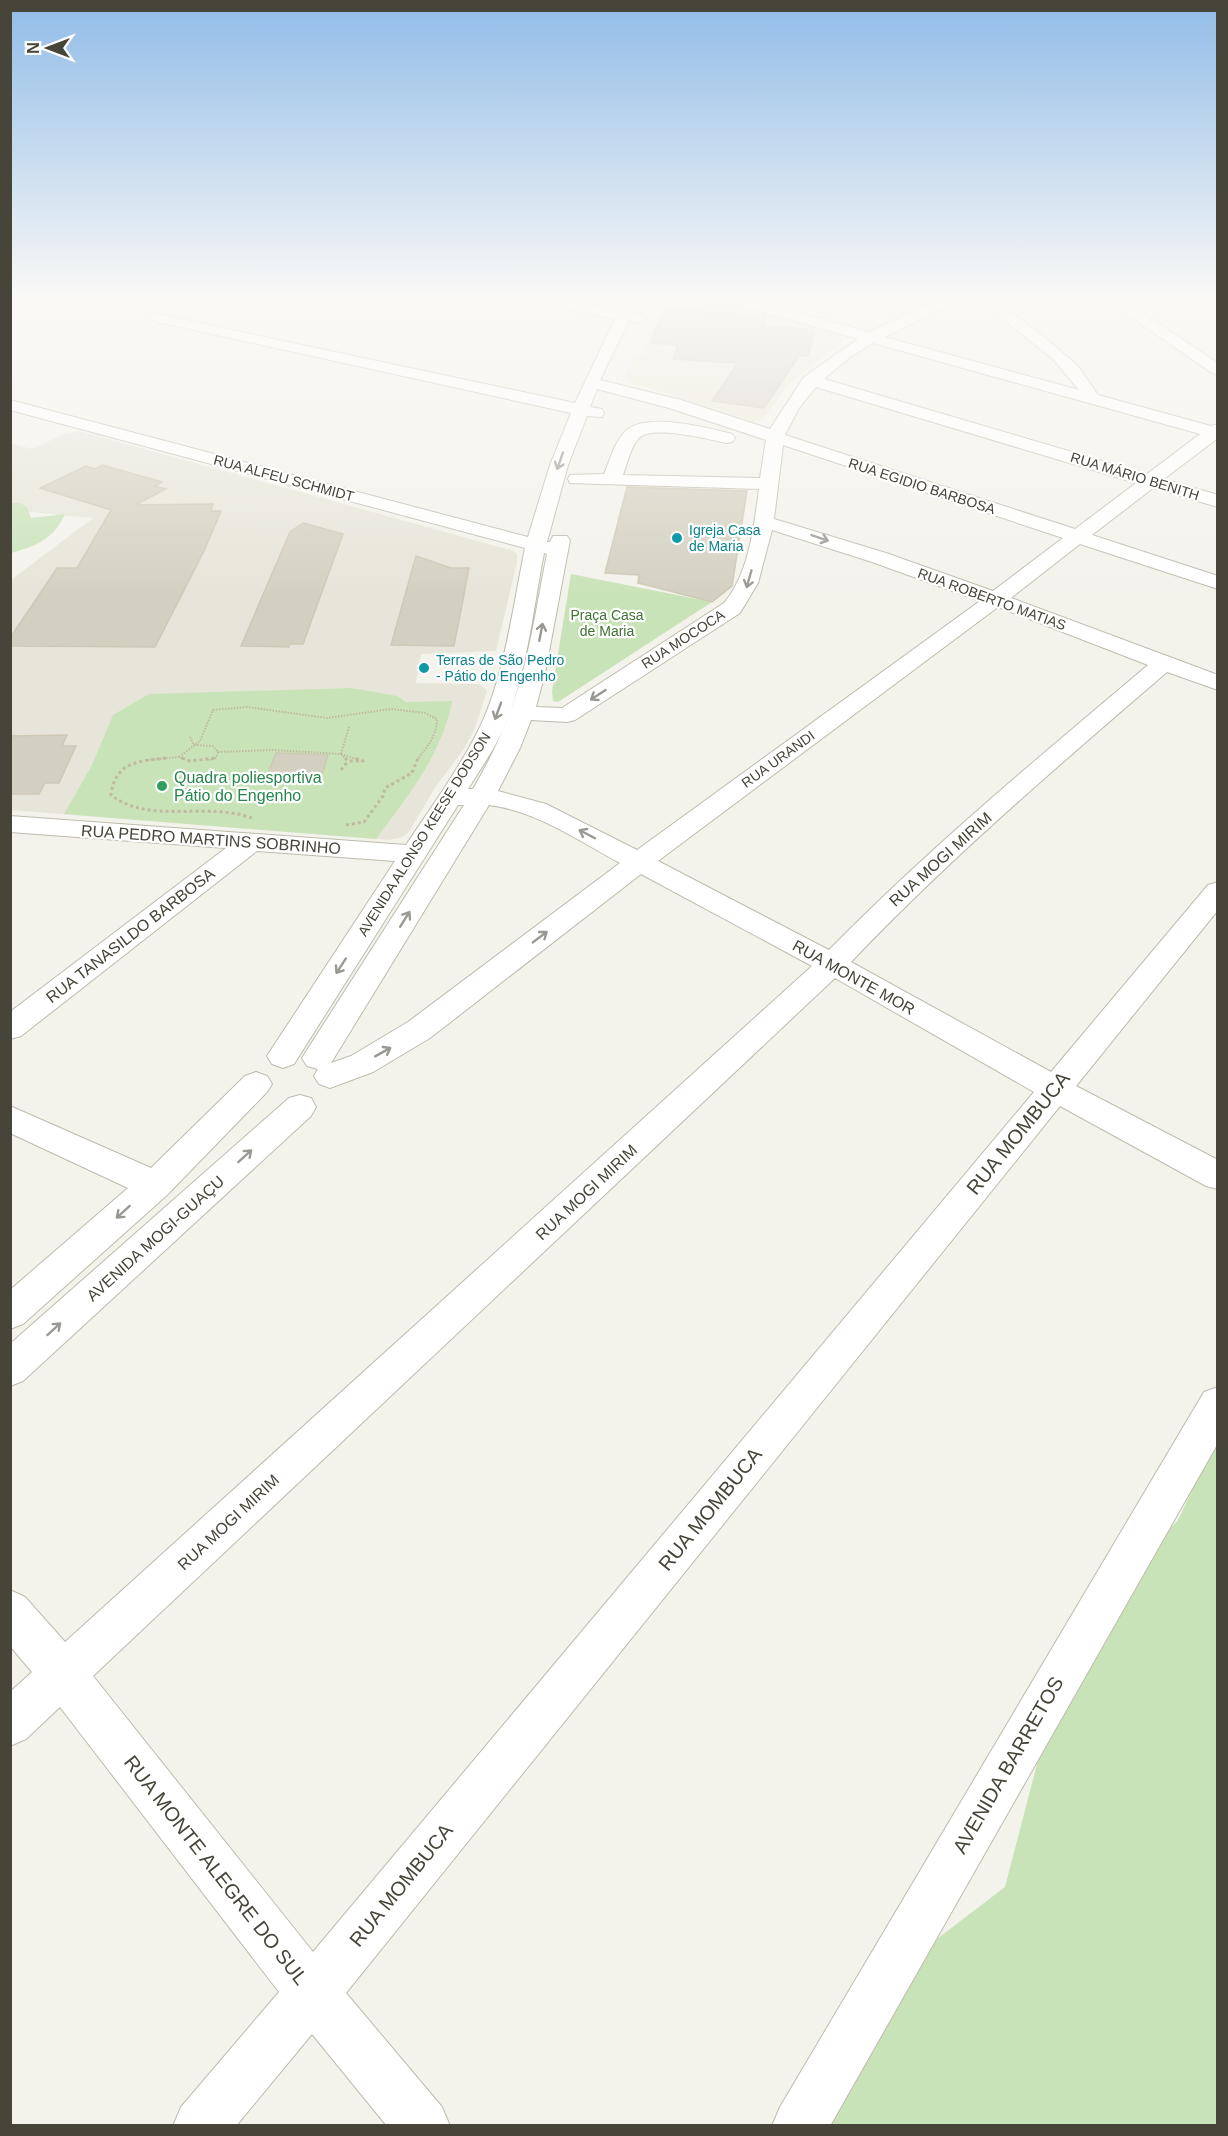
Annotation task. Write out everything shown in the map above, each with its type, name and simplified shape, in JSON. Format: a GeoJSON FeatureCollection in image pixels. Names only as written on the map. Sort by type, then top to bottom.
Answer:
{"type":"FeatureCollection","features":[{"type":"Feature","properties":{"kind":"street"},"geometry":{"type":"LineString","coordinates":[[521,397],[587,411]]}},
{"type":"Feature","properties":{"kind":"street","name":"AVENIDA ALONSO KEESE DODSON"},"geometry":{"type":"LineString","coordinates":[[324,1067],[483,795],[508,748],[534,673],[547,548],[559,465],[594,397]]}},
{"type":"Feature","properties":{"kind":"street","name":"RUA EGIDIO BARBOSA"},"geometry":{"type":"LineString","coordinates":[[646,397],[675,404],[764,448],[1077,536],[1218,583]]}},
{"type":"Feature","properties":{"kind":"street","name":"RUA MOCOCA"},"geometry":{"type":"LineString","coordinates":[[522,713],[567,715],[732,608],[741,599],[748,586],[764,522],[769,484],[764,448],[799,397]]}},
{"type":"Feature","properties":{"kind":"street","name":"RUA MÁRIO BENITH"},"geometry":{"type":"LineString","coordinates":[[866,397],[1218,501]]}},
{"type":"Feature","properties":{"kind":"street"},"geometry":{"type":"LineString","coordinates":[[1091,397],[1215,430]]}},
{"type":"Feature","properties":{"kind":"street","name":"RUA ALFEU SCHMIDT"},"geometry":{"type":"LineString","coordinates":[[10,405],[547,548]]}},
{"type":"Feature","properties":{"kind":"street","name":"AVENIDA ALONSO KEESE DODSON"},"geometry":{"type":"LineString","coordinates":[[283,1056],[450,798],[480,750],[499,711],[547,548],[577,479],[587,411]]}},
{"type":"Feature","properties":{"kind":"street"},"geometry":{"type":"LineString","coordinates":[[611,479],[619,466],[627,443],[633,433],[640,430],[667,428],[693,431],[764,448]]}},
{"type":"Feature","properties":{"kind":"street","name":"RUA URANDI"},"geometry":{"type":"LineString","coordinates":[[324,1067],[362,1064],[419,1030],[639,862],[996,599],[1215,430]]}},
{"type":"Feature","properties":{"kind":"street"},"geometry":{"type":"LineString","coordinates":[[577,479],[769,484]]}},
{"type":"Feature","properties":{"kind":"street","name":"RUA ROBERTO MATIAS"},"geometry":{"type":"LineString","coordinates":[[764,522],[817,537],[996,599],[1218,683]]}},
{"type":"Feature","properties":{"kind":"street","name":"RUA MOGI MIRIM"},"geometry":{"type":"LineString","coordinates":[[10,1724],[832,964],[897,897],[1051,759],[1163,664]]}},
{"type":"Feature","properties":{"kind":"street"},"geometry":{"type":"LineString","coordinates":[[450,798],[483,795]]}},
{"type":"Feature","properties":{"kind":"street","name":"RUA MONTE MOR"},"geometry":{"type":"LineString","coordinates":[[483,795],[528,805],[639,862],[832,964],[1055,1089],[1218,1176]]}},
{"type":"Feature","properties":{"kind":"street","name":"RUA PEDRO MARTINS SOBRINHO"},"geometry":{"type":"LineString","coordinates":[[10,824],[257,831],[412,854]]}},
{"type":"Feature","properties":{"kind":"street","name":"RUA TANASILDO BARBOSA"},"geometry":{"type":"LineString","coordinates":[[10,1028],[257,831]]}},
{"type":"Feature","properties":{"kind":"street","name":"RUA MOMBUCA"},"geometry":{"type":"LineString","coordinates":[[200,2126],[312,1993],[1218,891]]}},
{"type":"Feature","properties":{"kind":"street"},"geometry":{"type":"LineString","coordinates":[[10,1313],[155,1185],[256,1084],[264,1067],[283,1056],[296,1053],[324,1067],[322,1095],[300,1107],[274,1107],[264,1101],[258,1093],[256,1084]]}},
{"type":"Feature","properties":{"kind":"street","name":"AVENIDA MOGI-GUAÇU"},"geometry":{"type":"LineString","coordinates":[[10,1369],[300,1107]]}},
{"type":"Feature","properties":{"kind":"street"},"geometry":{"type":"LineString","coordinates":[[10,1118],[155,1185]]}},
{"type":"Feature","properties":{"kind":"street","name":"AVENIDA BARRETOS"},"geometry":{"type":"LineString","coordinates":[[799,2126],[1218,1405]]}},
{"type":"Feature","properties":{"kind":"street","name":"RUA MONTE ALEGRE DO SUL"},"geometry":{"type":"LineString","coordinates":[[10,1612],[63,1674],[312,1993],[423,2126]]}},
{"type":"Feature","properties":{"kind":"path"},"geometry":{"type":"LineString","coordinates":[[179,757],[200,741],[213,710],[247,707],[327,718],[391,709],[425,713],[437,719],[435,741],[415,763],[412,773],[386,788],[383,796],[364,822],[340,825]]}},
{"type":"Feature","properties":{"kind":"path"},"geometry":{"type":"LineString","coordinates":[[341,754],[349,727]]}},
{"type":"Feature","properties":{"kind":"path"},"geometry":{"type":"LineString","coordinates":[[190,737],[194,745]]}},
{"type":"Feature","properties":{"kind":"path"},"geometry":{"type":"LineString","coordinates":[[194,745],[213,746],[218,752]]}},
{"type":"Feature","properties":{"kind":"path"},"geometry":{"type":"LineString","coordinates":[[218,752],[272,750],[341,754],[363,761],[348,761],[341,754]]}},
{"type":"Feature","properties":{"kind":"path"},"geometry":{"type":"LineString","coordinates":[[218,752],[216,758],[204,761],[190,761],[179,757],[133,761],[122,770],[112,786],[111,795],[118,803],[126,806],[153,809],[220,810],[257,831]]}},
{"type":"Feature","properties":{"kind":"path"},"geometry":{"type":"LineString","coordinates":[[341,770],[348,761]]}},
{"type":"Feature","properties":{"kind":"shaded area"},"geometry":{"type":"Polygon","coordinates":[[[676,397],[780,397],[762,420],[754,422],[676,397]]]}},
{"type":"Feature","properties":{"kind":"shaded area"},"geometry":{"type":"Polygon","coordinates":[[[79,431],[514,551],[517,555],[517,562],[496,651],[421,654],[416,683],[480,684],[487,691],[475,728],[464,749],[434,789],[409,832],[402,837],[389,840],[11,810],[11,580],[93,518],[11,510],[10,443],[32,449],[64,434],[79,431]]]}},
{"type":"Feature","properties":{"kind":"green space"},"geometry":{"type":"Polygon","coordinates":[[[11,503],[20,503],[27,507],[31,518],[65,514],[61,523],[50,535],[11,553],[11,503]]]}},
{"type":"Feature","properties":{"kind":"green space","name":"Praça Casa de Maria"},"geometry":{"type":"Polygon","coordinates":[[[571,574],[712,602],[558,702],[553,701],[552,691],[571,574]]]}},
{"type":"Feature","properties":{"kind":"green space"},"geometry":{"type":"Polygon","coordinates":[[[351,688],[397,696],[406,702],[452,701],[447,721],[432,757],[411,791],[376,839],[64,814],[92,765],[113,715],[149,694],[351,688]]]}},
{"type":"Feature","properties":{"kind":"green space"},"geometry":{"type":"Polygon","coordinates":[[[1217,1438],[1217,2125],[814,2126],[840,2013],[1005,1887],[1042,1745],[1121,1581],[1178,1520],[1217,1438]]]}},
{"type":"Feature","properties":{"kind":"building"},"geometry":{"type":"Polygon","coordinates":[[[715,397],[772,397],[764,408],[712,401],[715,397]]]}},
{"type":"Feature","properties":{"kind":"building"},"geometry":{"type":"Polygon","coordinates":[[[102,465],[162,482],[155,486],[166,489],[135,505],[213,504],[211,511],[221,511],[204,551],[155,647],[10,646],[10,638],[57,568],[77,568],[111,510],[40,488],[86,466],[95,469],[102,465]]]}},
{"type":"Feature","properties":{"kind":"building","name":"Igreja Casa de Maria"},"geometry":{"type":"Polygon","coordinates":[[[627,487],[747,491],[732,586],[712,602],[638,583],[639,575],[605,573],[627,487]]]}},
{"type":"Feature","properties":{"kind":"building"},"geometry":{"type":"Polygon","coordinates":[[[303,523],[343,534],[303,644],[290,644],[289,647],[241,646],[290,532],[303,523]]]}},
{"type":"Feature","properties":{"kind":"building"},"geometry":{"type":"Polygon","coordinates":[[[416,556],[451,568],[469,568],[454,646],[391,645],[416,556]]]}},
{"type":"Feature","properties":{"kind":"building"},"geometry":{"type":"Polygon","coordinates":[[[67,735],[62,746],[76,746],[59,783],[45,783],[39,794],[10,794],[10,736],[67,735]]]}},
{"type":"Feature","properties":{"kind":"building"},"geometry":{"type":"Polygon","coordinates":[[[276,753],[328,755],[321,777],[267,776],[276,753]]]}},
{"type":"Feature","properties":{"kind":"place","name":"Igreja Casa de Maria"},"geometry":{"type":"Point","coordinates":[677,538]}},
{"type":"Feature","properties":{"kind":"place","name":"Terras de São Pedro - Pátio do Engenho"},"geometry":{"type":"Point","coordinates":[424,668]}},
{"type":"Feature","properties":{"kind":"place","name":"Quadra poliesportiva Pátio do Engenho"},"geometry":{"type":"Point","coordinates":[162,786]}}]}
